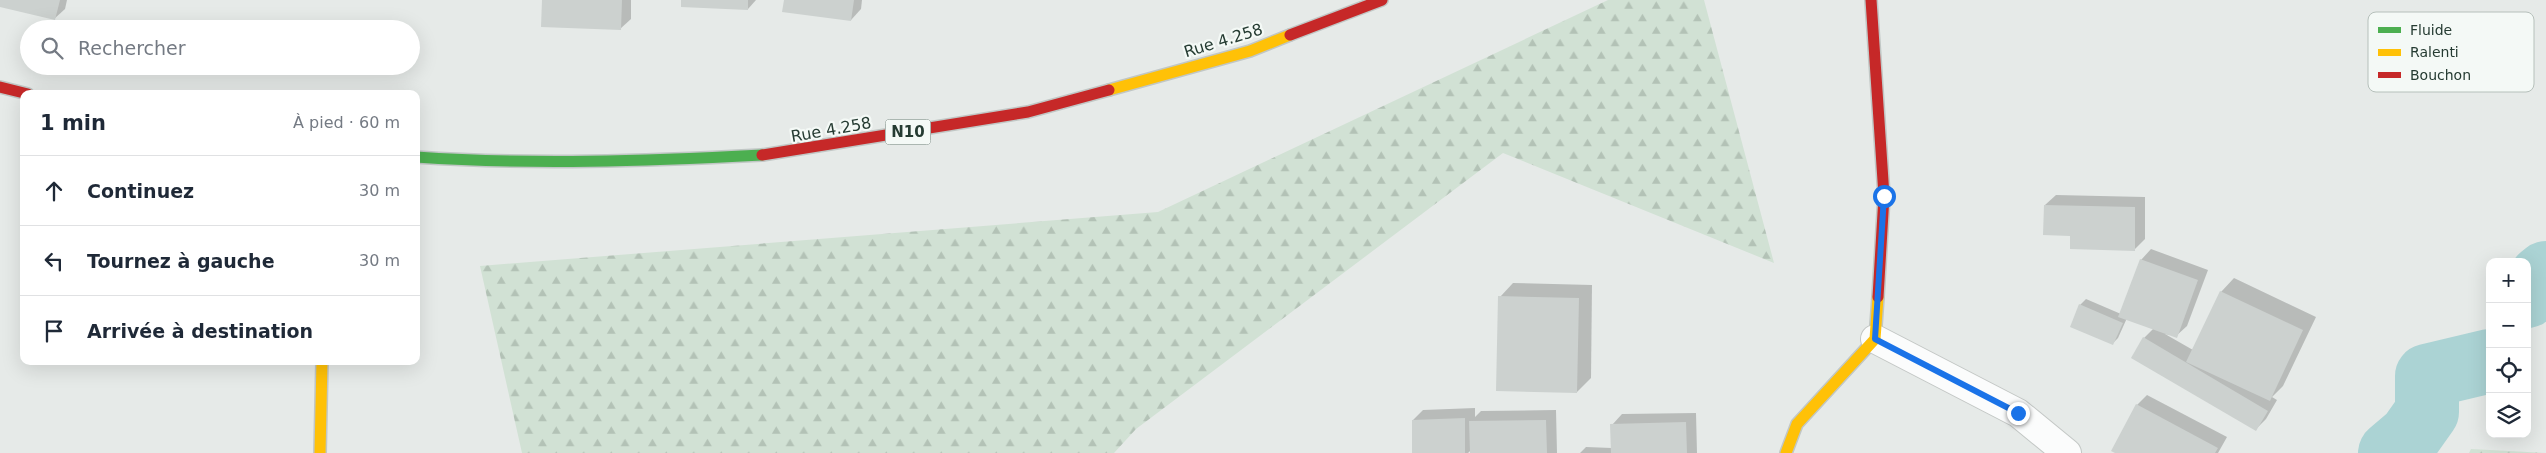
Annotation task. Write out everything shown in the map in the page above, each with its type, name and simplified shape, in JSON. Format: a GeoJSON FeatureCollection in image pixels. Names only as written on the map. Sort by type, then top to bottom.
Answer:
{"type":"FeatureCollection","features":[{"type":"Feature","properties":{"kind":"main road","name":"Rue 4.258"},"geometry":{"type":"LineString","coordinates":[[420,157],[487,162],[634,162],[778,154],[1028,112],[1250,51],[1382,0]]}},
{"type":"Feature","properties":{"kind":"main road"},"geometry":{"type":"LineString","coordinates":[[1786,453],[1797,424],[1875,339],[1884,196],[1871,0]]}},
{"type":"Feature","properties":{"kind":"main road"},"geometry":{"type":"LineString","coordinates":[[0,87],[20,92]]}},
{"type":"Feature","properties":{"kind":"main road"},"geometry":{"type":"LineString","coordinates":[[320,453],[322,365]]}},
{"type":"Feature","properties":{"kind":"street"},"geometry":{"type":"LineString","coordinates":[[1875,339],[2018,413],[2067,453]]}},
{"type":"Feature","properties":{"kind":"green space"},"geometry":{"type":"Polygon","coordinates":[[[1608,0],[1704,0],[1774,263],[1503,153],[1136,429],[1114,453],[522,453],[480,266],[1158,212],[1608,0]]]}},
{"type":"Feature","properties":{"kind":"green space"},"geometry":{"type":"Polygon","coordinates":[[[2471,449],[2546,453],[2469,453],[2471,449]]]}},
{"type":"Feature","properties":{"kind":"building"},"geometry":{"type":"Polygon","coordinates":[[[0,0],[60,0],[55,20],[0,7],[0,0]]]}},
{"type":"Feature","properties":{"kind":"building"},"geometry":{"type":"Polygon","coordinates":[[[542,0],[622,0],[621,30],[541,27],[542,0]]]}},
{"type":"Feature","properties":{"kind":"building"},"geometry":{"type":"Polygon","coordinates":[[[681,0],[748,0],[748,10],[681,7],[681,0]]]}},
{"type":"Feature","properties":{"kind":"building"},"geometry":{"type":"Polygon","coordinates":[[[784,0],[854,0],[851,21],[782,12],[784,0]]]}},
{"type":"Feature","properties":{"kind":"building"},"geometry":{"type":"Polygon","coordinates":[[[2044,205],[2135,207],[2135,251],[2070,249],[2070,236],[2043,235],[2044,205]]]}},
{"type":"Feature","properties":{"kind":"building"},"geometry":{"type":"Polygon","coordinates":[[[2140,259],[2198,280],[2177,338],[2118,317],[2140,259]]]}},
{"type":"Feature","properties":{"kind":"building"},"geometry":{"type":"Polygon","coordinates":[[[2220,291],[2303,330],[2270,401],[2186,362],[2220,291]]]}},
{"type":"Feature","properties":{"kind":"building"},"geometry":{"type":"Polygon","coordinates":[[[1498,296],[1579,298],[1577,393],[1496,391],[1498,296]]]}},
{"type":"Feature","properties":{"kind":"building"},"geometry":{"type":"Polygon","coordinates":[[[2079,304],[2123,323],[2113,345],[2070,327],[2079,304]]]}},
{"type":"Feature","properties":{"kind":"building"},"geometry":{"type":"Polygon","coordinates":[[[2143,337],[2268,411],[2256,431],[2131,358],[2143,337]]]}},
{"type":"Feature","properties":{"kind":"building"},"geometry":{"type":"Polygon","coordinates":[[[2136,404],[2218,448],[2215,453],[2115,453],[2111,451],[2136,404]]]}},
{"type":"Feature","properties":{"kind":"building"},"geometry":{"type":"Polygon","coordinates":[[[1465,418],[1465,453],[1412,453],[1412,420],[1465,418]]]}},
{"type":"Feature","properties":{"kind":"building"},"geometry":{"type":"Polygon","coordinates":[[[1546,420],[1547,453],[1470,453],[1469,421],[1546,420]]]}},
{"type":"Feature","properties":{"kind":"building"},"geometry":{"type":"Polygon","coordinates":[[[1686,422],[1687,453],[1611,453],[1610,424],[1686,422]]]}},
{"type":"Feature","properties":{"kind":"waterway"},"geometry":{"type":"LineString","coordinates":[[2531,291],[2546,273]]}},
{"type":"Feature","properties":{"kind":"waterway"},"geometry":{"type":"LineString","coordinates":[[2390,453],[2410,436],[2427,412],[2427,376],[2486,362]]}},
{"type":"Feature","properties":{"kind":"traffic: fast"},"geometry":{"type":"LineString","coordinates":[[420,157],[503,161],[589,161],[762,155]]}},
{"type":"Feature","properties":{"kind":"traffic: slow"},"geometry":{"type":"LineString","coordinates":[[1109,90],[1250,51],[1290,35]]}},
{"type":"Feature","properties":{"kind":"traffic: slow"},"geometry":{"type":"LineString","coordinates":[[1786,453],[1797,424],[1875,339],[1878,297]]}},
{"type":"Feature","properties":{"kind":"traffic: slow"},"geometry":{"type":"LineString","coordinates":[[320,453],[322,365]]}},
{"type":"Feature","properties":{"kind":"traffic: jam"},"geometry":{"type":"LineString","coordinates":[[1290,35],[1382,0]]}},
{"type":"Feature","properties":{"kind":"traffic: jam"},"geometry":{"type":"LineString","coordinates":[[1871,0],[1884,196],[1878,297]]}},
{"type":"Feature","properties":{"kind":"traffic: jam"},"geometry":{"type":"LineString","coordinates":[[0,87],[20,92]]}},
{"type":"Feature","properties":{"kind":"traffic: jam"},"geometry":{"type":"LineString","coordinates":[[762,155],[1028,112],[1109,90]]}},
{"type":"Feature","properties":{"kind":"route"},"geometry":{"type":"LineString","coordinates":[[1884,196],[1875,339],[2018,413]]}}]}
